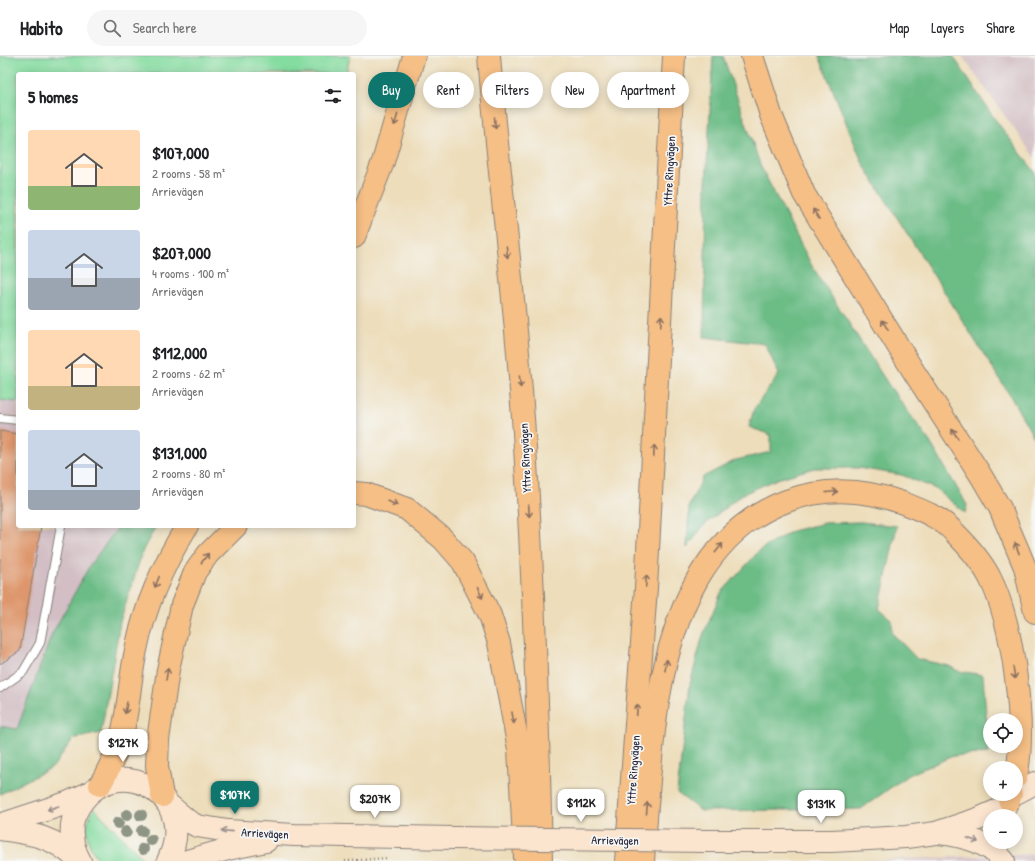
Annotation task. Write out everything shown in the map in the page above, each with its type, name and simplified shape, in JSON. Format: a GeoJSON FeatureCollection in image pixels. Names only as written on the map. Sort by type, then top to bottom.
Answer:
{"type":"FeatureCollection","features":[{"type":"Feature","properties":{"kind":"highway"},"geometry":{"type":"LineString","coordinates":[[356,232],[383,162],[414,56]]}},
{"type":"Feature","properties":{"kind":"highway","name":"Yttre Ringvägen"},"geometry":{"type":"LineString","coordinates":[[489,56],[498,165],[522,398],[537,664],[541,861]]}},
{"type":"Feature","properties":{"kind":"highway","name":"Yttre Ringvägen"},"geometry":{"type":"LineString","coordinates":[[626,861],[646,580],[674,56]]}},
{"type":"Feature","properties":{"kind":"highway"},"geometry":{"type":"LineString","coordinates":[[752,56],[771,115],[804,194],[1000,508],[1025,567],[1035,612]]}},
{"type":"Feature","properties":{"kind":"highway"},"geometry":{"type":"LineString","coordinates":[[643,861],[651,766],[658,710],[667,659],[676,627],[686,602],[710,560],[740,526],[778,504],[816,493],[842,491],[885,496],[921,510],[954,531],[979,561],[991,580],[1008,634],[1021,732],[1019,761]]}},
{"type":"Feature","properties":{"kind":"highway"},"geometry":{"type":"LineString","coordinates":[[356,493],[366,494],[407,509],[442,538],[464,562],[490,615],[500,642],[519,749],[526,861]]}},
{"type":"Feature","properties":{"kind":"highway"},"geometry":{"type":"LineString","coordinates":[[95,789],[113,761],[122,733],[136,649],[145,613],[161,574],[186,528]]}},
{"type":"Feature","properties":{"kind":"highway"},"geometry":{"type":"LineString","coordinates":[[166,801],[157,766],[158,740],[168,670],[182,605],[199,566],[208,554],[234,528]]}},
{"type":"Feature","properties":{"kind":"main road","name":"Arrievägen"},"geometry":{"type":"LineString","coordinates":[[95,789],[113,781],[133,781],[151,787],[188,821],[207,828],[294,835],[454,838],[832,841],[936,833],[978,820],[1010,801]]}},
{"type":"Feature","properties":{"kind":"main road","name":"Arrievägen"},"geometry":{"type":"LineString","coordinates":[[1023,792],[1035,783]]}},
{"type":"Feature","properties":{"kind":"main road"},"geometry":{"type":"LineString","coordinates":[[0,825],[67,803],[95,789]]}},
{"type":"Feature","properties":{"kind":"main road"},"geometry":{"type":"LineString","coordinates":[[80,861],[72,841],[72,828],[77,809],[95,789]]}},
{"type":"Feature","properties":{"kind":"main road"},"geometry":{"type":"LineString","coordinates":[[166,801],[175,820],[176,834],[174,849],[168,861]]}},
{"type":"Feature","properties":{"kind":"main road"},"geometry":{"type":"LineString","coordinates":[[0,829],[24,832],[51,840],[80,861]]}},
{"type":"Feature","properties":{"kind":"main road","name":"Arrievägen"},"geometry":{"type":"LineString","coordinates":[[936,833],[962,837],[983,844],[995,851],[1005,861]]}},
{"type":"Feature","properties":{"kind":"main road","name":"Arrievägen"},"geometry":{"type":"LineString","coordinates":[[187,861],[228,849],[294,835]]}},
{"type":"Feature","properties":{"kind":"main road"},"geometry":{"type":"LineString","coordinates":[[1001,849],[1005,861]]}},
{"type":"Feature","properties":{"kind":"lane"},"geometry":{"type":"LineString","coordinates":[[0,418],[16,420]]}},
{"type":"Feature","properties":{"kind":"lane"},"geometry":{"type":"LineString","coordinates":[[0,688],[23,672],[40,643],[61,528]]}},
{"type":"Feature","properties":{"kind":"shaded area"},"geometry":{"type":"Polygon","coordinates":[[[962,56],[1035,56],[1035,158],[962,56]]]}},
{"type":"Feature","properties":{"kind":"shaded area"},"geometry":{"type":"Polygon","coordinates":[[[0,400],[16,402],[16,528],[118,528],[90,565],[52,634],[17,729],[0,726],[0,400]]]}},
{"type":"Feature","properties":{"kind":"shaded area"},"geometry":{"type":"Polygon","coordinates":[[[1035,854],[1035,861],[856,861],[1035,854]]]}},
{"type":"Feature","properties":{"kind":"green space"},"geometry":{"type":"Polygon","coordinates":[[[0,56],[350,56],[346,72],[16,72],[16,402],[0,400],[0,56]]]}},
{"type":"Feature","properties":{"kind":"green space"},"geometry":{"type":"Polygon","coordinates":[[[713,56],[723,56],[761,167],[812,266],[888,384],[930,442],[967,505],[965,513],[936,489],[902,475],[858,468],[814,468],[777,479],[741,495],[704,525],[687,548],[689,506],[703,477],[736,460],[771,452],[771,435],[749,427],[754,409],[779,374],[765,344],[704,337],[706,185],[713,56]]]}},
{"type":"Feature","properties":{"kind":"green space"},"geometry":{"type":"Polygon","coordinates":[[[819,56],[953,56],[994,118],[1035,172],[1035,439],[1009,394],[863,164],[819,56]]]}},
{"type":"Feature","properties":{"kind":"green space"},"geometry":{"type":"Polygon","coordinates":[[[861,522],[897,526],[879,609],[892,620],[892,633],[917,659],[949,666],[958,671],[983,675],[986,713],[983,713],[983,753],[989,753],[953,756],[908,775],[861,809],[701,811],[677,793],[690,684],[703,635],[721,593],[760,550],[792,531],[825,523],[861,522]]]}},
{"type":"Feature","properties":{"kind":"green space"},"geometry":{"type":"Polygon","coordinates":[[[118,528],[155,528],[143,550],[120,622],[101,733],[73,739],[53,767],[0,794],[0,726],[17,729],[52,634],[90,565],[118,528]]]}},
{"type":"Feature","properties":{"kind":"green space"},"geometry":{"type":"Polygon","coordinates":[[[94,808],[145,861],[99,860],[91,848],[87,835],[88,821],[94,808]]]}},
{"type":"Feature","properties":{"kind":"building"},"geometry":{"type":"Polygon","coordinates":[[[0,431],[16,434],[16,528],[41,528],[20,651],[0,664],[0,431]]]}}]}
